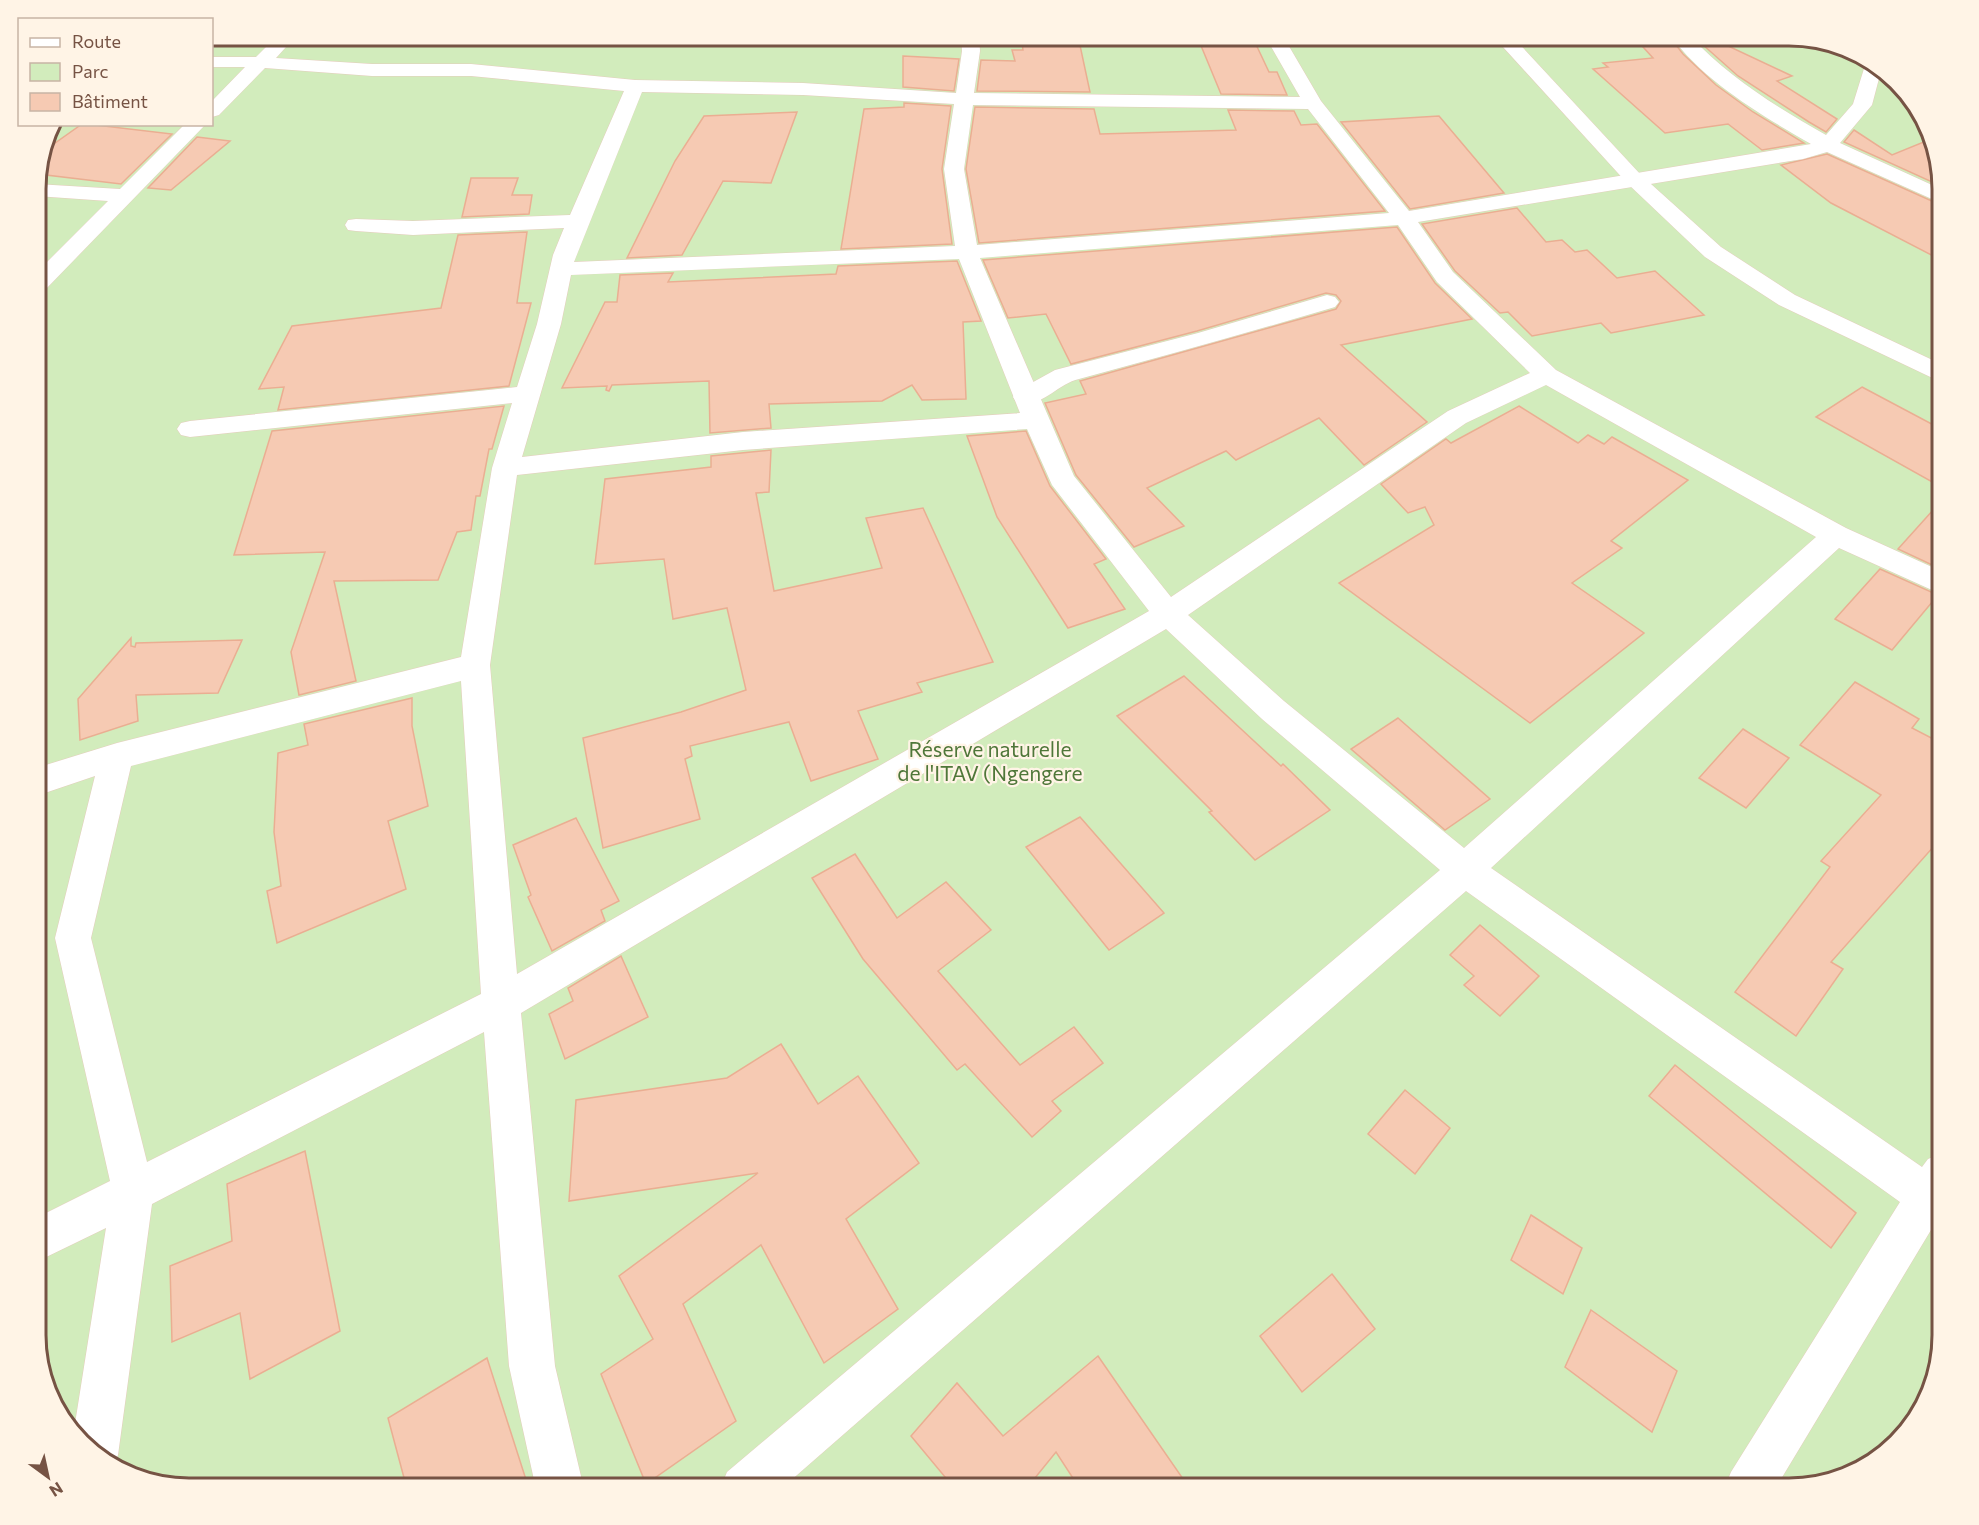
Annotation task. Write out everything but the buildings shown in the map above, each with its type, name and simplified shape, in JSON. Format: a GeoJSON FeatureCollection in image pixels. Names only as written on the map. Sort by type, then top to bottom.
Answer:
{"type":"FeatureCollection","features":[{"type":"Feature","properties":{"kind":"street"},"geometry":{"type":"LineString","coordinates":[[1280,46],[1313,103],[1404,218],[1445,277],[1547,375],[1836,536],[1932,579]]}},
{"type":"Feature","properties":{"kind":"street"},"geometry":{"type":"LineString","coordinates":[[1511,46],[1634,179],[1713,252],[1787,300],[1932,370]]}},
{"type":"Feature","properties":{"kind":"street"},"geometry":{"type":"LineString","coordinates":[[1689,46],[1770,113],[1828,145],[1932,193]]}},
{"type":"Feature","properties":{"kind":"street"},"geometry":{"type":"LineString","coordinates":[[213,110],[276,47]]}},
{"type":"Feature","properties":{"kind":"street"},"geometry":{"type":"LineString","coordinates":[[969,47],[954,169],[968,252],[1030,408],[1062,479],[1168,614],[1273,710],[1465,870],[1932,1188]]}},
{"type":"Feature","properties":{"kind":"street"},"geometry":{"type":"LineString","coordinates":[[213,62],[260,62],[372,70],[471,70],[635,86],[803,88],[964,99],[1313,103]]}},
{"type":"Feature","properties":{"kind":"street"},"geometry":{"type":"LineString","coordinates":[[560,269],[968,252],[1404,218],[1803,153],[1828,145],[1862,105],[1871,73]]}},
{"type":"Feature","properties":{"kind":"street"},"geometry":{"type":"LineString","coordinates":[[557,1478],[532,1366],[475,665],[505,468],[530,394],[549,324],[564,255],[635,86]]}},
{"type":"Feature","properties":{"kind":"street"},"geometry":{"type":"LineString","coordinates":[[47,275],[195,126]]}},
{"type":"Feature","properties":{"kind":"street"},"geometry":{"type":"LineString","coordinates":[[47,191],[126,196]]}},
{"type":"Feature","properties":{"kind":"street"},"geometry":{"type":"LineString","coordinates":[[356,225],[423,228],[579,221]]}},
{"type":"Feature","properties":{"kind":"street"},"geometry":{"type":"LineString","coordinates":[[505,468],[1030,408],[1064,375],[1206,338],[1327,302]]}},
{"type":"Feature","properties":{"kind":"street"},"geometry":{"type":"LineString","coordinates":[[47,1235],[501,1004],[1168,614],[1457,417],[1547,375]]}},
{"type":"Feature","properties":{"kind":"street"},"geometry":{"type":"LineString","coordinates":[[190,429],[530,394]]}},
{"type":"Feature","properties":{"kind":"street"},"geometry":{"type":"LineString","coordinates":[[757,1478],[1465,870],[1836,536]]}},
{"type":"Feature","properties":{"kind":"street"},"geometry":{"type":"LineString","coordinates":[[47,778],[117,756],[475,665]]}},
{"type":"Feature","properties":{"kind":"street"},"geometry":{"type":"LineString","coordinates":[[96,1444],[133,1191],[73,938],[117,756]]}},
{"type":"Feature","properties":{"kind":"street"},"geometry":{"type":"LineString","coordinates":[[1755,1478],[1932,1201]]}},
{"type":"Feature","properties":{"kind":"green space","name":"Réserve naturelle de l'ITAV (Ngengere"},"geometry":{"type":"Polygon","coordinates":[[[1789,46],[1826,51],[1844,57],[1876,76],[1891,88],[1918,126],[1928,153],[1932,190],[1932,1335],[1931,1354],[1925,1381],[1918,1399],[1903,1422],[1884,1443],[1853,1464],[1826,1474],[1789,1478],[190,1478],[171,1477],[144,1471],[126,1464],[95,1443],[82,1430],[61,1399],[51,1372],[47,1345],[47,180],[51,153],[61,126],[213,126],[213,47],[1789,46]]]}}]}
